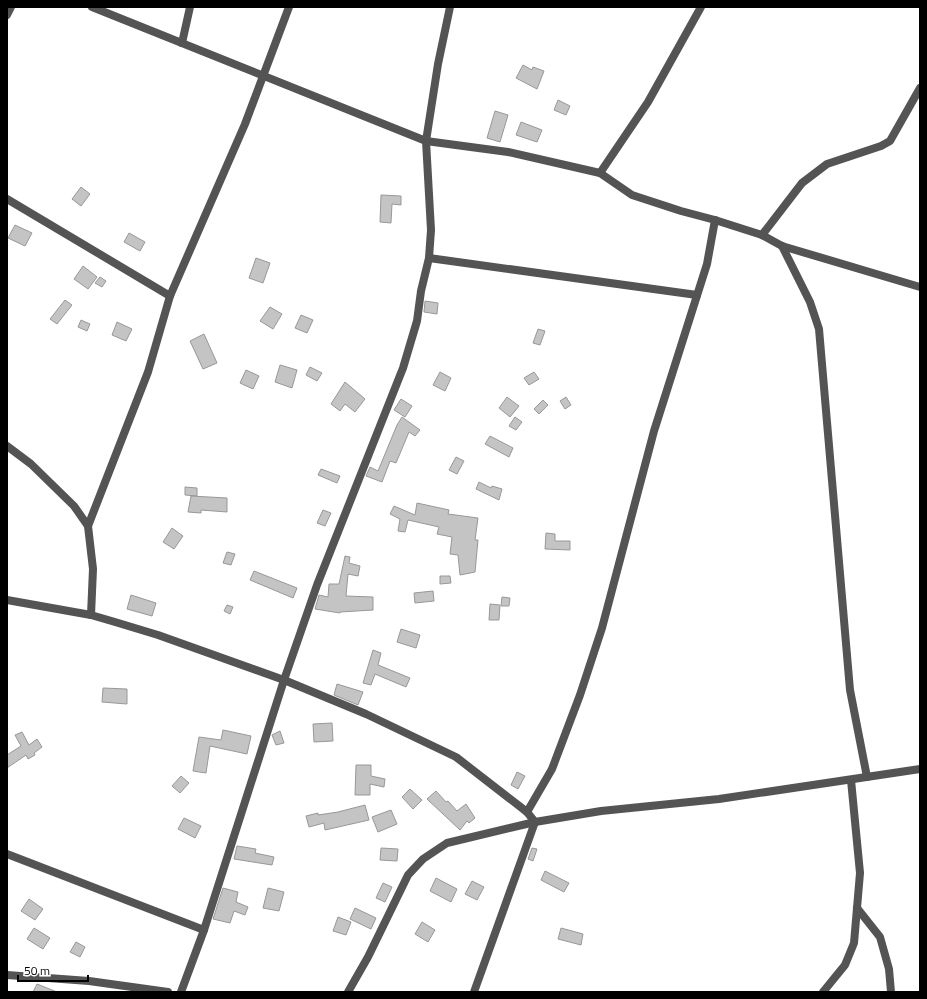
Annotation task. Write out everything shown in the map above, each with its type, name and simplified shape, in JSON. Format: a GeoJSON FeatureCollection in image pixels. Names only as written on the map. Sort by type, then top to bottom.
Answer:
{"type":"FeatureCollection","features":[{"type":"Feature","properties":{"kind":"street"},"geometry":{"type":"LineString","coordinates":[[7,15],[11,7]]}},
{"type":"Feature","properties":{"kind":"street"},"geometry":{"type":"LineString","coordinates":[[92,7],[426,141],[508,152],[600,173],[632,195],[681,212],[715,220],[762,235],[782,246],[920,287]]}},
{"type":"Feature","properties":{"kind":"street"},"geometry":{"type":"LineString","coordinates":[[182,43],[190,7]]}},
{"type":"Feature","properties":{"kind":"street"},"geometry":{"type":"LineString","coordinates":[[92,615],[93,569],[88,526],[148,372],[170,296],[264,77],[289,7]]}},
{"type":"Feature","properties":{"kind":"street"},"geometry":{"type":"LineString","coordinates":[[181,992],[204,930],[284,680],[317,585],[403,368],[417,320],[421,291],[429,258],[431,230],[426,141],[438,64],[450,7]]}},
{"type":"Feature","properties":{"kind":"street"},"geometry":{"type":"LineString","coordinates":[[600,173],[648,102],[701,7]]}},
{"type":"Feature","properties":{"kind":"street"},"geometry":{"type":"LineString","coordinates":[[762,235],[802,183],[827,164],[881,146],[890,141],[920,88]]}},
{"type":"Feature","properties":{"kind":"street"},"geometry":{"type":"LineString","coordinates":[[7,199],[170,296]]}},
{"type":"Feature","properties":{"kind":"street"},"geometry":{"type":"LineString","coordinates":[[527,812],[552,769],[580,695],[600,636],[654,431],[707,264],[715,220]]}},
{"type":"Feature","properties":{"kind":"street"},"geometry":{"type":"LineString","coordinates":[[782,246],[810,302],[819,329],[850,690],[867,777]]}},
{"type":"Feature","properties":{"kind":"street"},"geometry":{"type":"LineString","coordinates":[[429,258],[697,295]]}},
{"type":"Feature","properties":{"kind":"street"},"geometry":{"type":"LineString","coordinates":[[7,446],[31,464],[74,506],[88,526]]}},
{"type":"Feature","properties":{"kind":"street"},"geometry":{"type":"LineString","coordinates":[[7,600],[92,615],[158,635],[284,680],[366,714],[456,757],[527,812],[535,822]]}},
{"type":"Feature","properties":{"kind":"street"},"geometry":{"type":"LineString","coordinates":[[348,992],[368,957],[408,875],[423,859],[447,843],[535,822],[601,811],[719,799],[920,769]]}},
{"type":"Feature","properties":{"kind":"street"},"geometry":{"type":"LineString","coordinates":[[823,992],[845,965],[854,943],[860,873],[850,780]]}},
{"type":"Feature","properties":{"kind":"street"},"geometry":{"type":"LineString","coordinates":[[474,992],[535,822]]}},
{"type":"Feature","properties":{"kind":"street"},"geometry":{"type":"LineString","coordinates":[[7,854],[204,930]]}},
{"type":"Feature","properties":{"kind":"street"},"geometry":{"type":"LineString","coordinates":[[857,908],[880,937],[889,969],[891,992]]}},
{"type":"Feature","properties":{"kind":"street"},"geometry":{"type":"LineString","coordinates":[[7,975],[89,981],[168,992]]}},
{"type":"Feature","properties":{"kind":"building"},"geometry":{"type":"Polygon","coordinates":[[[523,65],[532,70],[533,67],[544,71],[537,89],[516,78],[523,65]]]}},
{"type":"Feature","properties":{"kind":"building"},"geometry":{"type":"Polygon","coordinates":[[[558,100],[570,106],[566,115],[554,110],[558,100]]]}},
{"type":"Feature","properties":{"kind":"building"},"geometry":{"type":"Polygon","coordinates":[[[495,111],[508,115],[500,142],[487,138],[495,111]]]}},
{"type":"Feature","properties":{"kind":"building"},"geometry":{"type":"Polygon","coordinates":[[[521,122],[542,130],[537,142],[516,135],[521,122]]]}},
{"type":"Feature","properties":{"kind":"building"},"geometry":{"type":"Polygon","coordinates":[[[81,187],[90,194],[81,206],[72,199],[81,187]]]}},
{"type":"Feature","properties":{"kind":"building"},"geometry":{"type":"Polygon","coordinates":[[[381,195],[401,196],[401,205],[392,204],[391,223],[380,222],[381,195]]]}},
{"type":"Feature","properties":{"kind":"building"},"geometry":{"type":"Polygon","coordinates":[[[15,225],[32,233],[25,246],[8,238],[15,225]]]}},
{"type":"Feature","properties":{"kind":"building"},"geometry":{"type":"Polygon","coordinates":[[[129,233],[145,242],[140,251],[124,242],[129,233]]]}},
{"type":"Feature","properties":{"kind":"building"},"geometry":{"type":"Polygon","coordinates":[[[256,258],[270,263],[263,283],[249,278],[256,258]]]}},
{"type":"Feature","properties":{"kind":"building"},"geometry":{"type":"Polygon","coordinates":[[[83,266],[97,277],[88,289],[74,279],[83,266]]]}},
{"type":"Feature","properties":{"kind":"building"},"geometry":{"type":"Polygon","coordinates":[[[100,277],[106,281],[102,287],[95,283],[100,277]]]}},
{"type":"Feature","properties":{"kind":"building"},"geometry":{"type":"Polygon","coordinates":[[[65,300],[72,305],[57,324],[50,319],[65,300]]]}},
{"type":"Feature","properties":{"kind":"building"},"geometry":{"type":"Polygon","coordinates":[[[425,301],[438,303],[437,314],[424,312],[425,301]]]}},
{"type":"Feature","properties":{"kind":"building"},"geometry":{"type":"Polygon","coordinates":[[[270,307],[282,314],[273,329],[260,321],[270,307]]]}},
{"type":"Feature","properties":{"kind":"building"},"geometry":{"type":"Polygon","coordinates":[[[301,315],[313,320],[307,333],[295,328],[301,315]]]}},
{"type":"Feature","properties":{"kind":"building"},"geometry":{"type":"Polygon","coordinates":[[[81,320],[90,324],[87,331],[78,327],[81,320]]]}},
{"type":"Feature","properties":{"kind":"building"},"geometry":{"type":"Polygon","coordinates":[[[117,322],[132,329],[126,341],[112,335],[117,322]]]}},
{"type":"Feature","properties":{"kind":"building"},"geometry":{"type":"Polygon","coordinates":[[[538,329],[545,331],[540,345],[533,343],[538,329]]]}},
{"type":"Feature","properties":{"kind":"building"},"geometry":{"type":"Polygon","coordinates":[[[204,334],[217,363],[203,369],[190,341],[204,334]]]}},
{"type":"Feature","properties":{"kind":"building"},"geometry":{"type":"Polygon","coordinates":[[[280,365],[297,370],[292,388],[275,382],[280,365]]]}},
{"type":"Feature","properties":{"kind":"building"},"geometry":{"type":"Polygon","coordinates":[[[310,367],[322,373],[317,381],[306,375],[310,367]]]}},
{"type":"Feature","properties":{"kind":"building"},"geometry":{"type":"Polygon","coordinates":[[[246,370],[259,376],[253,389],[240,383],[246,370]]]}},
{"type":"Feature","properties":{"kind":"building"},"geometry":{"type":"Polygon","coordinates":[[[440,372],[451,378],[445,391],[433,385],[440,372]]]}},
{"type":"Feature","properties":{"kind":"building"},"geometry":{"type":"Polygon","coordinates":[[[534,372],[539,379],[529,385],[524,378],[534,372]]]}},
{"type":"Feature","properties":{"kind":"building"},"geometry":{"type":"Polygon","coordinates":[[[345,382],[365,399],[355,412],[345,404],[340,411],[331,404],[345,382]]]}},
{"type":"Feature","properties":{"kind":"building"},"geometry":{"type":"Polygon","coordinates":[[[507,397],[519,406],[510,417],[499,408],[507,397]]]}},
{"type":"Feature","properties":{"kind":"building"},"geometry":{"type":"Polygon","coordinates":[[[566,397],[571,405],[565,409],[560,401],[566,397]]]}},
{"type":"Feature","properties":{"kind":"building"},"geometry":{"type":"Polygon","coordinates":[[[401,399],[412,406],[405,417],[394,410],[401,399]]]}},
{"type":"Feature","properties":{"kind":"building"},"geometry":{"type":"Polygon","coordinates":[[[543,400],[548,405],[539,414],[534,409],[543,400]]]}},
{"type":"Feature","properties":{"kind":"building"},"geometry":{"type":"Polygon","coordinates":[[[402,417],[420,430],[415,436],[409,432],[396,463],[390,461],[382,482],[366,476],[370,467],[378,471],[397,425],[402,417]]]}},
{"type":"Feature","properties":{"kind":"building"},"geometry":{"type":"Polygon","coordinates":[[[515,417],[522,422],[516,430],[509,426],[515,417]]]}},
{"type":"Feature","properties":{"kind":"building"},"geometry":{"type":"Polygon","coordinates":[[[490,436],[513,448],[509,457],[485,444],[490,436]]]}},
{"type":"Feature","properties":{"kind":"building"},"geometry":{"type":"Polygon","coordinates":[[[456,457],[464,461],[457,474],[449,470],[456,457]]]}},
{"type":"Feature","properties":{"kind":"building"},"geometry":{"type":"Polygon","coordinates":[[[321,469],[340,476],[337,483],[318,475],[321,469]]]}},
{"type":"Feature","properties":{"kind":"building"},"geometry":{"type":"Polygon","coordinates":[[[479,482],[491,488],[492,486],[502,489],[499,500],[476,489],[479,482]]]}},
{"type":"Feature","properties":{"kind":"building"},"geometry":{"type":"Polygon","coordinates":[[[185,487],[197,488],[197,496],[185,495],[185,487]]]}},
{"type":"Feature","properties":{"kind":"building"},"geometry":{"type":"Polygon","coordinates":[[[191,496],[227,498],[227,512],[201,510],[201,513],[188,512],[191,496]]]}},
{"type":"Feature","properties":{"kind":"building"},"geometry":{"type":"Polygon","coordinates":[[[417,503],[449,510],[448,514],[478,518],[475,540],[478,540],[475,572],[460,575],[458,555],[450,554],[452,537],[437,534],[439,527],[408,520],[405,532],[398,531],[400,519],[390,514],[394,506],[415,515],[417,503]]]}},
{"type":"Feature","properties":{"kind":"building"},"geometry":{"type":"Polygon","coordinates":[[[323,510],[331,513],[325,526],[317,523],[323,510]]]}},
{"type":"Feature","properties":{"kind":"building"},"geometry":{"type":"Polygon","coordinates":[[[172,528],[183,536],[174,549],[163,542],[172,528]]]}},
{"type":"Feature","properties":{"kind":"building"},"geometry":{"type":"Polygon","coordinates":[[[546,533],[555,534],[555,541],[570,541],[570,550],[545,549],[546,533]]]}},
{"type":"Feature","properties":{"kind":"building"},"geometry":{"type":"Polygon","coordinates":[[[227,552],[235,554],[231,565],[223,563],[227,552]]]}},
{"type":"Feature","properties":{"kind":"building"},"geometry":{"type":"Polygon","coordinates":[[[345,556],[350,557],[349,563],[360,566],[358,576],[348,574],[346,596],[373,597],[373,610],[340,613],[315,609],[319,595],[328,597],[329,584],[339,584],[345,556]]]}},
{"type":"Feature","properties":{"kind":"building"},"geometry":{"type":"Polygon","coordinates":[[[254,571],[297,588],[293,598],[250,580],[254,571]]]}},
{"type":"Feature","properties":{"kind":"building"},"geometry":{"type":"Polygon","coordinates":[[[440,576],[450,576],[451,583],[440,584],[440,576]]]}},
{"type":"Feature","properties":{"kind":"building"},"geometry":{"type":"Polygon","coordinates":[[[433,591],[434,601],[415,603],[414,593],[433,591]]]}},
{"type":"Feature","properties":{"kind":"building"},"geometry":{"type":"Polygon","coordinates":[[[131,595],[156,603],[152,616],[127,609],[131,595]]]}},
{"type":"Feature","properties":{"kind":"building"},"geometry":{"type":"Polygon","coordinates":[[[502,597],[510,598],[509,606],[501,606],[502,597]]]}},
{"type":"Feature","properties":{"kind":"building"},"geometry":{"type":"Polygon","coordinates":[[[490,604],[500,605],[499,620],[489,620],[490,604]]]}},
{"type":"Feature","properties":{"kind":"building"},"geometry":{"type":"Polygon","coordinates":[[[227,605],[233,607],[230,614],[224,611],[227,605]]]}},
{"type":"Feature","properties":{"kind":"building"},"geometry":{"type":"Polygon","coordinates":[[[401,629],[420,635],[416,648],[397,642],[401,629]]]}},
{"type":"Feature","properties":{"kind":"building"},"geometry":{"type":"Polygon","coordinates":[[[373,650],[381,653],[378,665],[410,678],[406,687],[375,674],[371,685],[363,683],[373,650]]]}},
{"type":"Feature","properties":{"kind":"building"},"geometry":{"type":"Polygon","coordinates":[[[337,684],[363,692],[358,705],[334,695],[337,684]]]}},
{"type":"Feature","properties":{"kind":"building"},"geometry":{"type":"Polygon","coordinates":[[[103,688],[127,689],[127,704],[102,702],[103,688]]]}},
{"type":"Feature","properties":{"kind":"building"},"geometry":{"type":"Polygon","coordinates":[[[332,723],[333,741],[314,742],[313,724],[332,723]]]}},
{"type":"Feature","properties":{"kind":"building"},"geometry":{"type":"Polygon","coordinates":[[[223,730],[251,736],[247,754],[210,746],[206,773],[193,771],[199,737],[221,740],[223,730]]]}},
{"type":"Feature","properties":{"kind":"building"},"geometry":{"type":"Polygon","coordinates":[[[280,731],[284,743],[276,745],[272,735],[280,731]]]}},
{"type":"Feature","properties":{"kind":"building"},"geometry":{"type":"Polygon","coordinates":[[[22,732],[29,745],[37,739],[42,747],[34,753],[35,755],[28,759],[26,755],[7,768],[7,755],[21,746],[15,735],[22,732]]]}},
{"type":"Feature","properties":{"kind":"building"},"geometry":{"type":"Polygon","coordinates":[[[356,765],[371,765],[371,776],[385,779],[384,787],[370,784],[370,795],[355,795],[356,765]]]}},
{"type":"Feature","properties":{"kind":"building"},"geometry":{"type":"Polygon","coordinates":[[[517,772],[525,776],[518,789],[511,785],[517,772]]]}},
{"type":"Feature","properties":{"kind":"building"},"geometry":{"type":"Polygon","coordinates":[[[181,776],[189,783],[180,793],[172,786],[181,776]]]}},
{"type":"Feature","properties":{"kind":"building"},"geometry":{"type":"Polygon","coordinates":[[[410,789],[422,800],[413,809],[402,797],[410,789]]]}},
{"type":"Feature","properties":{"kind":"building"},"geometry":{"type":"Polygon","coordinates":[[[436,791],[457,811],[466,804],[475,818],[469,823],[467,821],[460,830],[427,799],[436,791]]]}},
{"type":"Feature","properties":{"kind":"building"},"geometry":{"type":"Polygon","coordinates":[[[365,805],[369,820],[325,830],[324,823],[309,827],[306,816],[318,813],[318,815],[338,812],[365,805]]]}},
{"type":"Feature","properties":{"kind":"building"},"geometry":{"type":"Polygon","coordinates":[[[391,810],[397,824],[378,832],[372,817],[391,810]]]}},
{"type":"Feature","properties":{"kind":"building"},"geometry":{"type":"Polygon","coordinates":[[[184,818],[201,826],[195,838],[178,829],[184,818]]]}},
{"type":"Feature","properties":{"kind":"building"},"geometry":{"type":"Polygon","coordinates":[[[237,846],[256,849],[255,853],[274,857],[272,865],[234,859],[237,846]]]}},
{"type":"Feature","properties":{"kind":"building"},"geometry":{"type":"Polygon","coordinates":[[[381,848],[398,849],[397,861],[380,860],[381,848]]]}},
{"type":"Feature","properties":{"kind":"building"},"geometry":{"type":"Polygon","coordinates":[[[532,848],[537,849],[533,861],[528,859],[532,848]]]}},
{"type":"Feature","properties":{"kind":"building"},"geometry":{"type":"Polygon","coordinates":[[[545,871],[569,883],[564,892],[541,880],[545,871]]]}},
{"type":"Feature","properties":{"kind":"building"},"geometry":{"type":"Polygon","coordinates":[[[436,878],[457,889],[451,902],[430,891],[436,878]]]}},
{"type":"Feature","properties":{"kind":"building"},"geometry":{"type":"Polygon","coordinates":[[[472,881],[484,887],[477,900],[465,894],[472,881]]]}},
{"type":"Feature","properties":{"kind":"building"},"geometry":{"type":"Polygon","coordinates":[[[383,883],[392,887],[385,902],[376,898],[383,883]]]}},
{"type":"Feature","properties":{"kind":"building"},"geometry":{"type":"Polygon","coordinates":[[[223,888],[238,892],[236,902],[248,907],[245,915],[234,911],[230,923],[213,919],[223,888]]]}},
{"type":"Feature","properties":{"kind":"building"},"geometry":{"type":"Polygon","coordinates":[[[268,888],[284,892],[279,911],[263,908],[268,888]]]}},
{"type":"Feature","properties":{"kind":"building"},"geometry":{"type":"Polygon","coordinates":[[[29,899],[43,909],[35,920],[21,911],[29,899]]]}},
{"type":"Feature","properties":{"kind":"building"},"geometry":{"type":"Polygon","coordinates":[[[355,908],[376,918],[371,929],[350,919],[355,908]]]}},
{"type":"Feature","properties":{"kind":"building"},"geometry":{"type":"Polygon","coordinates":[[[338,917],[351,922],[346,935],[333,931],[338,917]]]}},
{"type":"Feature","properties":{"kind":"building"},"geometry":{"type":"Polygon","coordinates":[[[422,922],[435,930],[428,942],[415,934],[422,922]]]}},
{"type":"Feature","properties":{"kind":"building"},"geometry":{"type":"Polygon","coordinates":[[[34,928],[50,938],[43,949],[27,939],[34,928]]]}},
{"type":"Feature","properties":{"kind":"building"},"geometry":{"type":"Polygon","coordinates":[[[561,928],[583,934],[581,945],[558,939],[561,928]]]}},
{"type":"Feature","properties":{"kind":"building"},"geometry":{"type":"Polygon","coordinates":[[[76,942],[85,947],[80,957],[70,952],[76,942]]]}},
{"type":"Feature","properties":{"kind":"building"},"geometry":{"type":"Polygon","coordinates":[[[37,984],[57,992],[33,992],[37,984]]]}}]}
